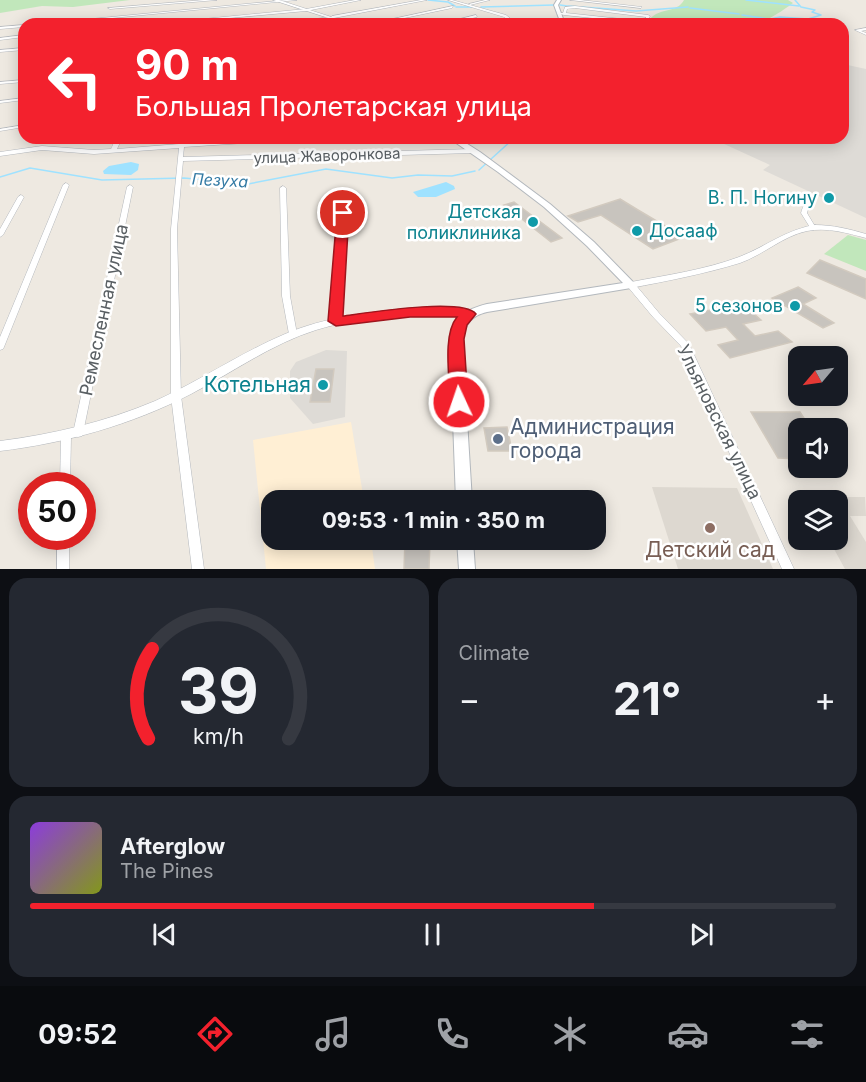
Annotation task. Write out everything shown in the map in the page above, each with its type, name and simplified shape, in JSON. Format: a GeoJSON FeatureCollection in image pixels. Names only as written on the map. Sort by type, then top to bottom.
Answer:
{"type":"FeatureCollection","features":[{"type":"Feature","properties":{"kind":"main road"},"geometry":{"type":"LineString","coordinates":[[559,0],[556,5],[562,18]]}},
{"type":"Feature","properties":{"kind":"main road","name":"Ульяновская улица"},"geometry":{"type":"LineString","coordinates":[[462,144],[497,167],[603,254],[631,285]]}},
{"type":"Feature","properties":{"kind":"main road"},"geometry":{"type":"LineString","coordinates":[[463,490],[456,339],[460,324],[469,314],[491,308],[631,285]]}},
{"type":"Feature","properties":{"kind":"main road"},"geometry":{"type":"LineString","coordinates":[[466,550],[467,569]]}},
{"type":"Feature","properties":{"kind":"street"},"geometry":{"type":"LineString","coordinates":[[110,8],[216,0]]}},
{"type":"Feature","properties":{"kind":"street"},"geometry":{"type":"LineString","coordinates":[[275,0],[333,18],[426,0]]}},
{"type":"Feature","properties":{"kind":"street"},"geometry":{"type":"LineString","coordinates":[[110,18],[296,0]]}},
{"type":"Feature","properties":{"kind":"street"},"geometry":{"type":"LineString","coordinates":[[219,18],[309,9],[360,0]]}},
{"type":"Feature","properties":{"kind":"street"},"geometry":{"type":"LineString","coordinates":[[449,0],[508,18]]}},
{"type":"Feature","properties":{"kind":"street"},"geometry":{"type":"LineString","coordinates":[[466,4],[489,0]]}},
{"type":"Feature","properties":{"kind":"street"},"geometry":{"type":"LineString","coordinates":[[571,0],[641,8]]}},
{"type":"Feature","properties":{"kind":"street"},"geometry":{"type":"LineString","coordinates":[[629,0],[643,2]]}},
{"type":"Feature","properties":{"kind":"street"},"geometry":{"type":"LineString","coordinates":[[166,4],[168,18]]}},
{"type":"Feature","properties":{"kind":"street"},"geometry":{"type":"LineString","coordinates":[[400,18],[452,7]]}},
{"type":"Feature","properties":{"kind":"street"},"geometry":{"type":"LineString","coordinates":[[561,14],[566,8],[575,7],[647,15],[647,18]]}},
{"type":"Feature","properties":{"kind":"street"},"geometry":{"type":"LineString","coordinates":[[561,14],[602,18]]}},
{"type":"Feature","properties":{"kind":"street"},"geometry":{"type":"LineString","coordinates":[[468,18],[476,16]]}},
{"type":"Feature","properties":{"kind":"street"},"geometry":{"type":"LineString","coordinates":[[0,28],[18,26]]}},
{"type":"Feature","properties":{"kind":"street"},"geometry":{"type":"LineString","coordinates":[[866,29],[857,30],[866,34]]}},
{"type":"Feature","properties":{"kind":"street"},"geometry":{"type":"LineString","coordinates":[[0,39],[18,37]]}},
{"type":"Feature","properties":{"kind":"street"},"geometry":{"type":"LineString","coordinates":[[0,51],[18,50]]}},
{"type":"Feature","properties":{"kind":"street"},"geometry":{"type":"LineString","coordinates":[[0,83],[18,82]]}},
{"type":"Feature","properties":{"kind":"street"},"geometry":{"type":"LineString","coordinates":[[0,102],[18,100]]}},
{"type":"Feature","properties":{"kind":"street"},"geometry":{"type":"LineString","coordinates":[[0,130],[18,127]]}},
{"type":"Feature","properties":{"kind":"street"},"geometry":{"type":"LineString","coordinates":[[114,149],[116,144]]}},
{"type":"Feature","properties":{"kind":"street"},"geometry":{"type":"LineString","coordinates":[[0,154],[42,148],[94,152],[209,144]]}},
{"type":"Feature","properties":{"kind":"street"},"geometry":{"type":"LineString","coordinates":[[182,146],[174,229],[176,396],[198,569]]}},
{"type":"Feature","properties":{"kind":"street","name":"улица Жаворонкова"},"geometry":{"type":"LineString","coordinates":[[180,159],[473,151]]}},
{"type":"Feature","properties":{"kind":"street"},"geometry":{"type":"LineString","coordinates":[[0,347],[66,185]]}},
{"type":"Feature","properties":{"kind":"street","name":"Ремесленная улица"},"geometry":{"type":"LineString","coordinates":[[78,433],[130,187]]}},
{"type":"Feature","properties":{"kind":"street"},"geometry":{"type":"LineString","coordinates":[[283,188],[286,296],[293,334]]}},
{"type":"Feature","properties":{"kind":"street"},"geometry":{"type":"LineString","coordinates":[[0,236],[21,197]]}},
{"type":"Feature","properties":{"kind":"street"},"geometry":{"type":"LineString","coordinates":[[813,198],[806,205],[804,213],[813,228]]}},
{"type":"Feature","properties":{"kind":"street"},"geometry":{"type":"LineString","coordinates":[[336,321],[343,213]]}},
{"type":"Feature","properties":{"kind":"street"},"geometry":{"type":"LineString","coordinates":[[631,285],[714,268],[747,258],[798,231],[830,227],[866,236]]}},
{"type":"Feature","properties":{"kind":"street","name":"Ульяновская улица"},"geometry":{"type":"LineString","coordinates":[[631,285],[656,315],[685,344],[788,569]]}},
{"type":"Feature","properties":{"kind":"street"},"geometry":{"type":"LineString","coordinates":[[0,446],[66,436],[118,420],[176,396],[260,349],[293,334],[336,321],[410,312],[440,311],[469,314]]}},
{"type":"Feature","properties":{"kind":"street"},"geometry":{"type":"LineString","coordinates":[[65,472],[66,436]]}},
{"type":"Feature","properties":{"kind":"street"},"geometry":{"type":"LineString","coordinates":[[63,550],[63,569]]}},
{"type":"Feature","properties":{"kind":"shaded area"},"geometry":{"type":"Polygon","coordinates":[[[849,65],[866,69],[866,218],[763,170],[770,165],[724,144],[849,144],[849,65]]]}},
{"type":"Feature","properties":{"kind":"shaded area"},"geometry":{"type":"Polygon","coordinates":[[[326,350],[347,351],[345,417],[313,424],[290,398],[290,371],[296,362],[326,350]]]}},
{"type":"Feature","properties":{"kind":"shaded area"},"geometry":{"type":"Polygon","coordinates":[[[351,422],[362,490],[261,490],[261,519],[253,440],[351,422]]]}},
{"type":"Feature","properties":{"kind":"shaded area","name":"Детский сад"},"geometry":{"type":"Polygon","coordinates":[[[652,487],[737,488],[773,569],[678,569],[652,487]]]}},
{"type":"Feature","properties":{"kind":"shaded area"},"geometry":{"type":"Polygon","coordinates":[[[848,497],[865,497],[866,516],[850,516],[866,542],[866,569],[845,569],[835,550],[848,550],[848,497]]]}},
{"type":"Feature","properties":{"kind":"shaded area"},"geometry":{"type":"Polygon","coordinates":[[[264,550],[372,550],[375,569],[266,569],[264,550]]]}},
{"type":"Feature","properties":{"kind":"green space"},"geometry":{"type":"Polygon","coordinates":[[[0,0],[130,0],[73,7],[42,6],[0,13],[0,0]]]}},
{"type":"Feature","properties":{"kind":"green space"},"geometry":{"type":"Polygon","coordinates":[[[684,0],[788,0],[793,3],[770,18],[651,18],[681,4],[684,0]]]}},
{"type":"Feature","properties":{"kind":"green space"},"geometry":{"type":"Polygon","coordinates":[[[848,235],[866,240],[866,271],[824,254],[848,235]]]}},
{"type":"Feature","properties":{"kind":"water"},"geometry":{"type":"Polygon","coordinates":[[[131,162],[139,164],[138,170],[131,175],[104,174],[103,171],[109,166],[131,162]]]}},
{"type":"Feature","properties":{"kind":"water"},"geometry":{"type":"Polygon","coordinates":[[[446,182],[455,189],[436,197],[418,197],[413,192],[446,182]]]}},
{"type":"Feature","properties":{"kind":"building"},"geometry":{"type":"Polygon","coordinates":[[[620,199],[684,237],[653,249],[601,215],[578,222],[568,216],[620,199]]]}},
{"type":"Feature","properties":{"kind":"building","name":"Детская поликлиника"},"geometry":{"type":"Polygon","coordinates":[[[514,202],[562,238],[551,242],[504,205],[514,202]]]}},
{"type":"Feature","properties":{"kind":"building"},"geometry":{"type":"Polygon","coordinates":[[[820,260],[866,279],[866,299],[807,273],[820,260]]]}},
{"type":"Feature","properties":{"kind":"building","name":"5 сезонов"},"geometry":{"type":"Polygon","coordinates":[[[798,287],[816,298],[803,304],[834,323],[823,328],[772,298],[798,287]]]}},
{"type":"Feature","properties":{"kind":"building"},"geometry":{"type":"Polygon","coordinates":[[[743,304],[761,320],[743,324],[755,336],[778,331],[792,342],[730,358],[718,345],[738,340],[726,327],[706,331],[690,314],[743,304]]]}},
{"type":"Feature","properties":{"kind":"building","name":"Котельная"},"geometry":{"type":"Polygon","coordinates":[[[316,369],[334,369],[330,402],[310,402],[316,369]]]}},
{"type":"Feature","properties":{"kind":"building"},"geometry":{"type":"Polygon","coordinates":[[[751,412],[800,412],[804,418],[788,418],[788,458],[778,458],[751,412]]]}},
{"type":"Feature","properties":{"kind":"building","name":"Администрация города"},"geometry":{"type":"Polygon","coordinates":[[[507,427],[512,451],[488,451],[484,428],[507,427]]]}},
{"type":"Feature","properties":{"kind":"building"},"geometry":{"type":"Polygon","coordinates":[[[405,550],[430,550],[429,569],[404,569],[405,550]]]}},
{"type":"Feature","properties":{"kind":"waterway"},"geometry":{"type":"LineString","coordinates":[[428,0],[448,2],[455,6]]}},
{"type":"Feature","properties":{"kind":"waterway"},"geometry":{"type":"LineString","coordinates":[[746,0],[799,6]]}},
{"type":"Feature","properties":{"kind":"waterway","name":"Пезуха"},"geometry":{"type":"LineString","coordinates":[[795,0],[801,7],[815,10],[812,12],[821,15],[811,18]]}},
{"type":"Feature","properties":{"kind":"waterway"},"geometry":{"type":"LineString","coordinates":[[481,7],[554,5]]}},
{"type":"Feature","properties":{"kind":"waterway"},"geometry":{"type":"LineString","coordinates":[[560,5],[567,6]]}},
{"type":"Feature","properties":{"kind":"waterway"},"geometry":{"type":"LineString","coordinates":[[568,6],[636,11],[688,7]]}},
{"type":"Feature","properties":{"kind":"waterway"},"geometry":{"type":"LineString","coordinates":[[456,7],[474,7]]}},
{"type":"Feature","properties":{"kind":"waterway"},"geometry":{"type":"LineString","coordinates":[[690,8],[739,14]]}},
{"type":"Feature","properties":{"kind":"waterway"},"geometry":{"type":"LineString","coordinates":[[742,15],[762,18]]}},
{"type":"Feature","properties":{"kind":"waterway","name":"Пезуха"},"geometry":{"type":"LineString","coordinates":[[775,18],[794,18]]}},
{"type":"Feature","properties":{"kind":"waterway","name":"Пезуха"},"geometry":{"type":"LineString","coordinates":[[479,170],[507,144]]}},
{"type":"Feature","properties":{"kind":"waterway","name":"Пезуха"},"geometry":{"type":"LineString","coordinates":[[0,177],[30,168],[102,180],[184,178],[248,184],[326,169],[392,178],[418,175],[452,176],[475,171]]}},
{"type":"Feature","properties":{"kind":"place","name":"В. П. Ногину"},"geometry":{"type":"Point","coordinates":[829,198]}},
{"type":"Feature","properties":{"kind":"place","name":"Детская поликлиника"},"geometry":{"type":"Point","coordinates":[533,222]}},
{"type":"Feature","properties":{"kind":"place","name":"Досааф"},"geometry":{"type":"Point","coordinates":[637,231]}},
{"type":"Feature","properties":{"kind":"place","name":"5 сезонов"},"geometry":{"type":"Point","coordinates":[795,306]}},
{"type":"Feature","properties":{"kind":"place","name":"Котельная"},"geometry":{"type":"Point","coordinates":[323,385]}},
{"type":"Feature","properties":{"kind":"place","name":"Администрация города"},"geometry":{"type":"Point","coordinates":[498,439]}},
{"type":"Feature","properties":{"kind":"place","name":"Детский сад"},"geometry":{"type":"Point","coordinates":[710,528]}},
{"type":"Feature","properties":{"kind":"route"},"geometry":{"type":"LineString","coordinates":[[343,213],[336,321],[410,312],[440,311],[469,314],[460,324],[456,339],[459,402]]}}]}
